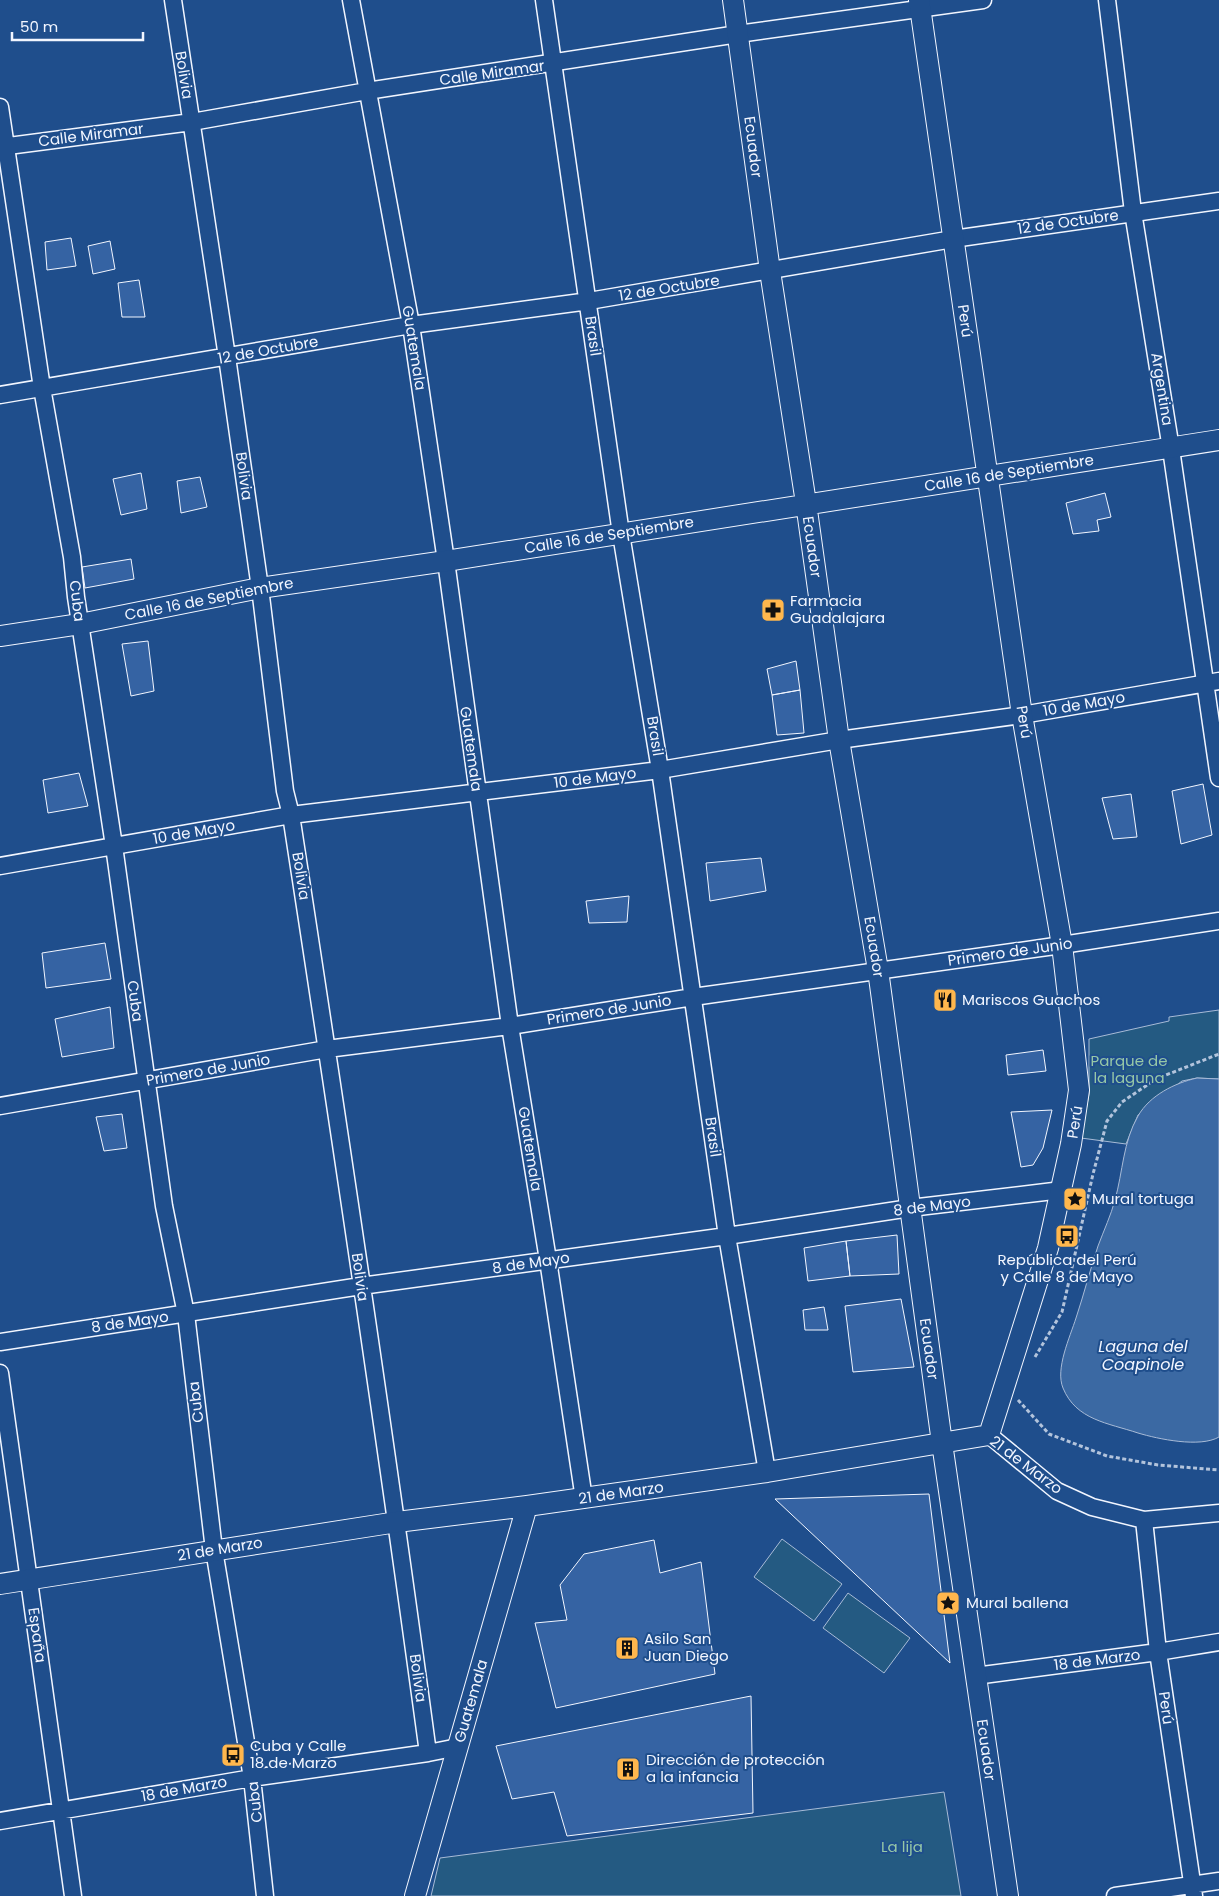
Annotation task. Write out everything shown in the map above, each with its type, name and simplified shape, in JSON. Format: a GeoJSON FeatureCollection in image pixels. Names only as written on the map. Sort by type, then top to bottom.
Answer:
{"type":"FeatureCollection","features":[{"type":"Feature","properties":{"kind":"street","name":"Bolivia"},"geometry":{"type":"LineString","coordinates":[[173,0],[260,588],[285,791],[291,814],[327,1049],[397,1522],[428,1753]]}},
{"type":"Feature","properties":{"kind":"street","name":"Guatemala"},"geometry":{"type":"LineString","coordinates":[[351,0],[411,325],[446,561],[510,1026],[584,1499]]}},
{"type":"Feature","properties":{"kind":"street","name":"Brasil"},"geometry":{"type":"LineString","coordinates":[[544,0],[621,534],[660,770],[726,1236],[766,1472]]}},
{"type":"Feature","properties":{"kind":"street","name":"Ecuador"},"geometry":{"type":"LineString","coordinates":[[732,0],[839,740],[878,970],[942,1443],[1008,1896]]}},
{"type":"Feature","properties":{"kind":"street","name":"Calle Miramar"},"geometry":{"type":"LineString","coordinates":[[2,147],[192,122],[367,91],[554,64],[919,5],[983,0]]}},
{"type":"Feature","properties":{"kind":"street","name":"Argentina"},"geometry":{"type":"LineString","coordinates":[[1107,0],[1133,212],[1171,448],[1212,683],[1219,778]]}},
{"type":"Feature","properties":{"kind":"street","name":"Perú"},"geometry":{"type":"LineString","coordinates":[[919,5],[1022,715],[1062,945],[1080,1090],[1072,1144],[1048,1248],[989,1435]]}},
{"type":"Feature","properties":{"kind":"street","name":"Cuba"},"geometry":{"type":"LineString","coordinates":[[0,107],[2,147],[72,557],[164,1206],[186,1314],[214,1550],[252,1778],[265,1896]]}},
{"type":"Feature","properties":{"kind":"street","name":"12 de Octubre"},"geometry":{"type":"LineString","coordinates":[[0,395],[411,325],[588,301],[953,239],[1219,201]]}},
{"type":"Feature","properties":{"kind":"street","name":"Calle 16 de Septiembre"},"geometry":{"type":"LineString","coordinates":[[0,636],[80,624],[260,588],[621,534],[806,503],[1219,440]]}},
{"type":"Feature","properties":{"kind":"street","name":"10 de Mayo"},"geometry":{"type":"LineString","coordinates":[[0,866],[291,814],[660,770],[839,740],[1022,715],[1212,683]]}},
{"type":"Feature","properties":{"kind":"street","name":"Primero de Junio"},"geometry":{"type":"LineString","coordinates":[[0,1106],[327,1049],[510,1026],[693,997],[1219,921]]}},
{"type":"Feature","properties":{"kind":"street","name":"8 de Mayo"},"geometry":{"type":"LineString","coordinates":[[0,1342],[362,1286],[726,1236],[910,1208],[1062,1190]]}},
{"type":"Feature","properties":{"kind":"street","name":"España"},"geometry":{"type":"LineString","coordinates":[[0,1373],[73,1896]]}},
{"type":"Feature","properties":{"kind":"street","name":"21 de Marzo"},"geometry":{"type":"LineString","coordinates":[[0,1584],[397,1522],[584,1499],[766,1472],[989,1435],[1057,1491],[1092,1507],[1144,1520],[1219,1513]]}},
{"type":"Feature","properties":{"kind":"street","name":"Guatemala"},"geometry":{"type":"LineString","coordinates":[[415,1896],[527,1506]]}},
{"type":"Feature","properties":{"kind":"street","name":"Perú"},"geometry":{"type":"LineString","coordinates":[[1144,1520],[1158,1652],[1193,1890]]}},
{"type":"Feature","properties":{"kind":"street","name":"18 de Marzo"},"geometry":{"type":"LineString","coordinates":[[975,1676],[1219,1642]]}},
{"type":"Feature","properties":{"kind":"street","name":"18 de Marzo"},"geometry":{"type":"LineString","coordinates":[[0,1821],[252,1778],[458,1747]]}},
{"type":"Feature","properties":{"kind":"street"},"geometry":{"type":"LineString","coordinates":[[1115,1896],[1193,1890],[1219,1881]]}},
{"type":"Feature","properties":{"kind":"path"},"geometry":{"type":"LineString","coordinates":[[1034,1357],[1062,1312],[1107,1121],[1122,1102],[1156,1079],[1219,1054]]}},
{"type":"Feature","properties":{"kind":"path"},"geometry":{"type":"LineString","coordinates":[[1015,1397],[1049,1434],[1107,1456],[1158,1465],[1219,1470]]}},
{"type":"Feature","properties":{"kind":"green space","name":"Parque de la laguna"},"geometry":{"type":"Polygon","coordinates":[[[1219,1010],[1219,1079],[1197,1078],[1182,1081],[1138,1115],[1126,1144],[1081,1138],[1089,1094],[1089,1039],[1169,1021],[1169,1017],[1219,1010]]]}},
{"type":"Feature","properties":{"kind":"green space"},"geometry":{"type":"Polygon","coordinates":[[[782,1539],[842,1584],[814,1621],[754,1577],[782,1539]]]}},
{"type":"Feature","properties":{"kind":"green space"},"geometry":{"type":"Polygon","coordinates":[[[848,1593],[910,1638],[884,1673],[823,1628],[848,1593]]]}},
{"type":"Feature","properties":{"kind":"green space","name":"La lija"},"geometry":{"type":"Polygon","coordinates":[[[944,1792],[961,1896],[431,1896],[440,1858],[944,1792]]]}},
{"type":"Feature","properties":{"kind":"water","name":"Laguna del Coapinole"},"geometry":{"type":"Polygon","coordinates":[[[1197,1078],[1219,1079],[1219,1437],[1201,1442],[1190,1442],[1167,1440],[1146,1435],[1094,1419],[1076,1407],[1069,1399],[1063,1388],[1061,1372],[1064,1353],[1118,1189],[1126,1146],[1133,1126],[1143,1109],[1156,1096],[1180,1083],[1197,1078]]]}},
{"type":"Feature","properties":{"kind":"building"},"geometry":{"type":"Polygon","coordinates":[[[71,238],[76,266],[47,270],[45,242],[71,238]]]}},
{"type":"Feature","properties":{"kind":"building"},"geometry":{"type":"Polygon","coordinates":[[[110,241],[115,269],[93,274],[88,246],[110,241]]]}},
{"type":"Feature","properties":{"kind":"building"},"geometry":{"type":"Polygon","coordinates":[[[139,280],[145,317],[122,317],[118,283],[139,280]]]}},
{"type":"Feature","properties":{"kind":"building"},"geometry":{"type":"Polygon","coordinates":[[[141,473],[147,509],[121,515],[113,479],[141,473]]]}},
{"type":"Feature","properties":{"kind":"building"},"geometry":{"type":"Polygon","coordinates":[[[200,477],[207,507],[181,513],[177,481],[200,477]]]}},
{"type":"Feature","properties":{"kind":"building"},"geometry":{"type":"Polygon","coordinates":[[[1105,493],[1111,517],[1097,520],[1099,531],[1073,534],[1066,503],[1105,493]]]}},
{"type":"Feature","properties":{"kind":"building"},"geometry":{"type":"Polygon","coordinates":[[[131,559],[134,579],[85,588],[82,567],[131,559]]]}},
{"type":"Feature","properties":{"kind":"building"},"geometry":{"type":"Polygon","coordinates":[[[148,641],[154,691],[131,696],[122,644],[148,641]]]}},
{"type":"Feature","properties":{"kind":"building"},"geometry":{"type":"Polygon","coordinates":[[[796,661],[800,690],[772,695],[767,669],[796,661]]]}},
{"type":"Feature","properties":{"kind":"building"},"geometry":{"type":"Polygon","coordinates":[[[800,690],[804,733],[777,735],[772,695],[800,690]]]}},
{"type":"Feature","properties":{"kind":"building"},"geometry":{"type":"Polygon","coordinates":[[[79,773],[88,806],[48,813],[43,780],[79,773]]]}},
{"type":"Feature","properties":{"kind":"building"},"geometry":{"type":"Polygon","coordinates":[[[1203,784],[1212,835],[1181,844],[1172,791],[1203,784]]]}},
{"type":"Feature","properties":{"kind":"building"},"geometry":{"type":"Polygon","coordinates":[[[1131,794],[1137,837],[1113,839],[1102,798],[1131,794]]]}},
{"type":"Feature","properties":{"kind":"building"},"geometry":{"type":"Polygon","coordinates":[[[761,858],[766,891],[710,901],[706,863],[761,858]]]}},
{"type":"Feature","properties":{"kind":"building"},"geometry":{"type":"Polygon","coordinates":[[[629,896],[627,922],[589,923],[586,901],[629,896]]]}},
{"type":"Feature","properties":{"kind":"building"},"geometry":{"type":"Polygon","coordinates":[[[105,943],[111,979],[46,988],[42,953],[105,943]]]}},
{"type":"Feature","properties":{"kind":"building"},"geometry":{"type":"Polygon","coordinates":[[[110,1007],[114,1048],[62,1057],[55,1019],[110,1007]]]}},
{"type":"Feature","properties":{"kind":"building"},"geometry":{"type":"Polygon","coordinates":[[[1043,1050],[1046,1071],[1008,1075],[1006,1055],[1043,1050]]]}},
{"type":"Feature","properties":{"kind":"building"},"geometry":{"type":"Polygon","coordinates":[[[1052,1110],[1043,1148],[1033,1165],[1021,1167],[1011,1112],[1052,1110]]]}},
{"type":"Feature","properties":{"kind":"building"},"geometry":{"type":"Polygon","coordinates":[[[122,1114],[127,1148],[104,1151],[96,1117],[122,1114]]]}},
{"type":"Feature","properties":{"kind":"building"},"geometry":{"type":"Polygon","coordinates":[[[897,1235],[899,1274],[850,1276],[846,1241],[897,1235]]]}},
{"type":"Feature","properties":{"kind":"building"},"geometry":{"type":"Polygon","coordinates":[[[846,1241],[850,1276],[808,1281],[804,1248],[846,1241]]]}},
{"type":"Feature","properties":{"kind":"building"},"geometry":{"type":"Polygon","coordinates":[[[901,1299],[914,1367],[853,1372],[845,1306],[901,1299]]]}},
{"type":"Feature","properties":{"kind":"building"},"geometry":{"type":"Polygon","coordinates":[[[824,1307],[828,1330],[805,1330],[803,1310],[824,1307]]]}},
{"type":"Feature","properties":{"kind":"building"},"geometry":{"type":"Polygon","coordinates":[[[929,1494],[950,1663],[775,1499],[929,1494]]]}},
{"type":"Feature","properties":{"kind":"building","name":"Asilo San Juan Diego"},"geometry":{"type":"Polygon","coordinates":[[[654,1540],[660,1573],[701,1562],[715,1674],[556,1708],[535,1623],[567,1620],[560,1585],[584,1554],[654,1540]]]}},
{"type":"Feature","properties":{"kind":"building","name":"Dirección de protección a la infancia"},"geometry":{"type":"Polygon","coordinates":[[[751,1696],[753,1813],[567,1836],[554,1792],[512,1799],[496,1746],[751,1696]]]}},
{"type":"Feature","properties":{"kind":"place","name":"Farmacia Guadalajara"},"geometry":{"type":"Point","coordinates":[773,610]}},
{"type":"Feature","properties":{"kind":"place","name":"Mariscos Guachos"},"geometry":{"type":"Point","coordinates":[945,1000]}},
{"type":"Feature","properties":{"kind":"place","name":"Mural tortuga"},"geometry":{"type":"Point","coordinates":[1075,1199]}},
{"type":"Feature","properties":{"kind":"place","name":"República del Perú y Calle 8 de Mayo"},"geometry":{"type":"Point","coordinates":[1067,1236]}},
{"type":"Feature","properties":{"kind":"place","name":"Mural ballena"},"geometry":{"type":"Point","coordinates":[948,1603]}},
{"type":"Feature","properties":{"kind":"place","name":"Asilo San Juan Diego"},"geometry":{"type":"Point","coordinates":[627,1648]}},
{"type":"Feature","properties":{"kind":"place","name":"Cuba y Calle 18 de Marzo"},"geometry":{"type":"Point","coordinates":[233,1755]}},
{"type":"Feature","properties":{"kind":"place","name":"Dirección de protección a la infancia"},"geometry":{"type":"Point","coordinates":[628,1769]}}]}
